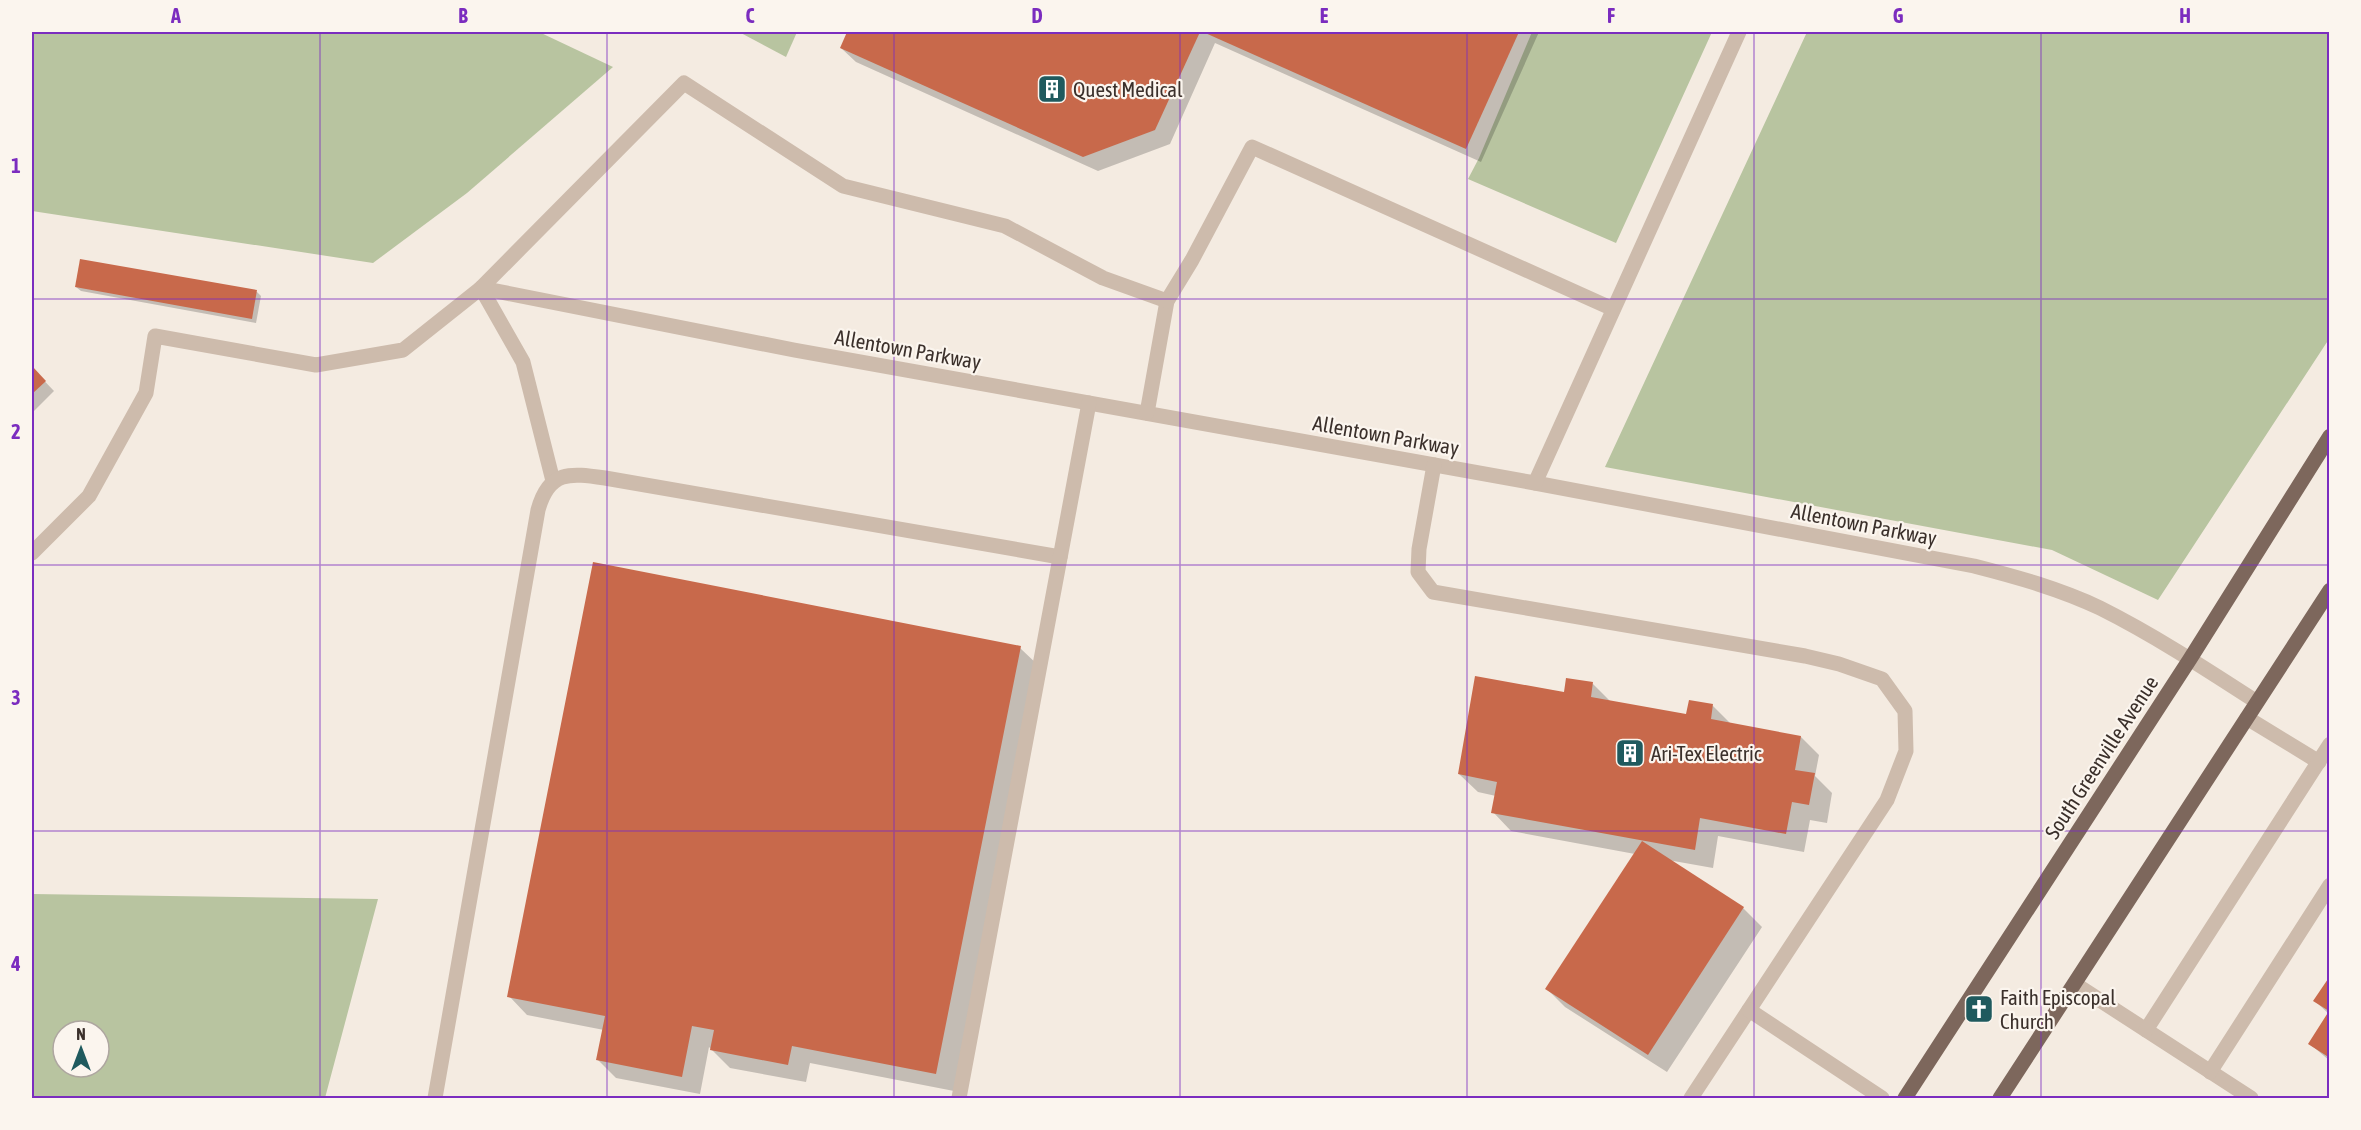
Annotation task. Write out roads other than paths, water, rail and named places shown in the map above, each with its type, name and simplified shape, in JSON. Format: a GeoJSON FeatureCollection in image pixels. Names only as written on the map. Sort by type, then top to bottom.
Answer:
{"type":"FeatureCollection","features":[{"type":"Feature","properties":{"kind":"main road","name":"South Greenville Avenue"},"geometry":{"type":"LineString","coordinates":[[1905,1098],[2190,659],[2330,436]]}},
{"type":"Feature","properties":{"kind":"main road"},"geometry":{"type":"LineString","coordinates":[[2000,1098],[2330,590]]}},
{"type":"Feature","properties":{"kind":"street"},"geometry":{"type":"LineString","coordinates":[[1535,483],[1739,32]]}},
{"type":"Feature","properties":{"kind":"street"},"geometry":{"type":"LineString","coordinates":[[32,553],[89,496],[146,393],[154,336],[316,365],[403,350],[481,288],[684,83],[843,186],[1005,226],[1102,278],[1167,301]]}},
{"type":"Feature","properties":{"kind":"street"},"geometry":{"type":"LineString","coordinates":[[1147,413],[1167,301],[1192,260],[1252,147],[1613,309]]}},
{"type":"Feature","properties":{"kind":"street"},"geometry":{"type":"LineString","coordinates":[[481,288],[523,362],[553,481]]}},
{"type":"Feature","properties":{"kind":"street","name":"Allentown Parkway"},"geometry":{"type":"LineString","coordinates":[[481,288],[794,350],[1535,483],[1951,561],[2007,574],[2042,585],[2099,608],[2190,659],[2257,702]]}},
{"type":"Feature","properties":{"kind":"street"},"geometry":{"type":"LineString","coordinates":[[959,1098],[1089,403]]}},
{"type":"Feature","properties":{"kind":"street"},"geometry":{"type":"LineString","coordinates":[[1434,465],[1419,549],[1418,572],[1433,592],[1794,654],[1839,664],[1882,680],[1905,711],[1906,751],[1887,800],[1691,1098]]}},
{"type":"Feature","properties":{"kind":"street"},"geometry":{"type":"LineString","coordinates":[[435,1098],[538,510],[542,495],[553,481],[577,474],[605,478],[1060,557]]}},
{"type":"Feature","properties":{"kind":"street"},"geometry":{"type":"LineString","coordinates":[[2247,718],[2319,762]]}},
{"type":"Feature","properties":{"kind":"street"},"geometry":{"type":"LineString","coordinates":[[2146,1030],[2330,744]]}},
{"type":"Feature","properties":{"kind":"street"},"geometry":{"type":"LineString","coordinates":[[2210,1071],[2330,885]]}},
{"type":"Feature","properties":{"kind":"street"},"geometry":{"type":"LineString","coordinates":[[2075,984],[2251,1098]]}},
{"type":"Feature","properties":{"kind":"street"},"geometry":{"type":"LineString","coordinates":[[1749,1010],[1882,1098]]}},
{"type":"Feature","properties":{"kind":"place","name":"Quest Medical"},"geometry":{"type":"Point","coordinates":[1052,89]}},
{"type":"Feature","properties":{"kind":"place","name":"Ari-Tex Electric"},"geometry":{"type":"Point","coordinates":[1630,753]}},
{"type":"Feature","properties":{"kind":"place","name":"Faith Episcopal Church"},"geometry":{"type":"Point","coordinates":[1979,1009]}}]}
